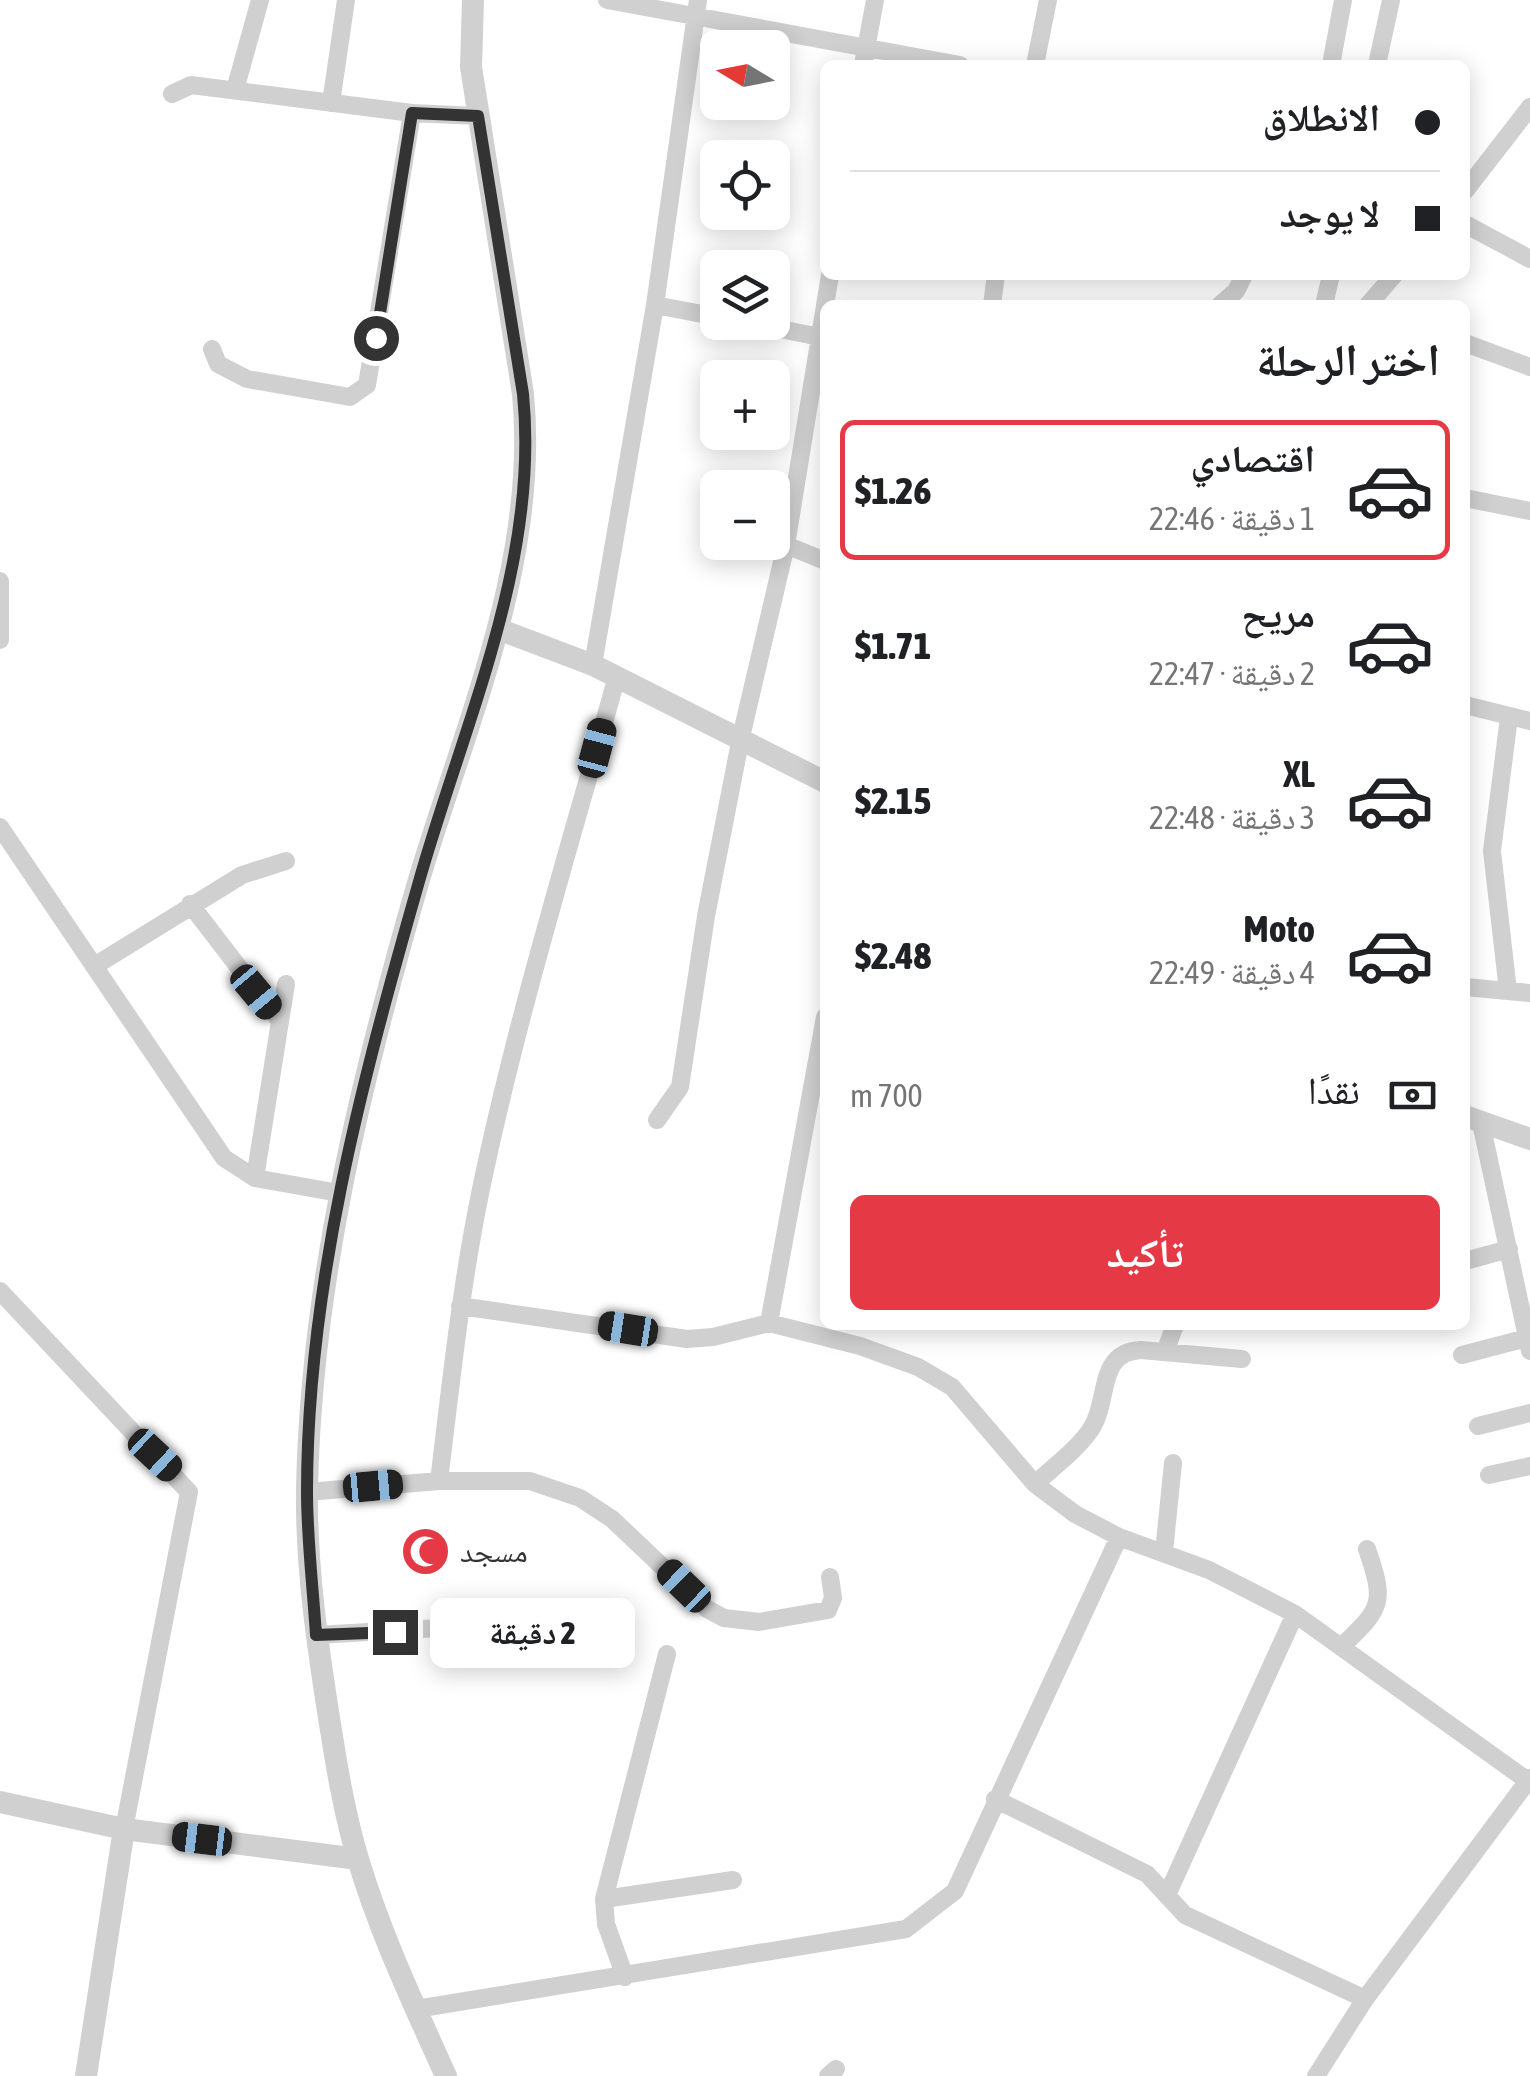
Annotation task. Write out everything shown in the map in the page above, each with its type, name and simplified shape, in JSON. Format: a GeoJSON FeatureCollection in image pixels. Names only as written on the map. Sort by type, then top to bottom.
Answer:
{"type":"FeatureCollection","features":[{"type":"Feature","properties":{"kind":"street"},"geometry":{"type":"LineString","coordinates":[[235,90],[260,0]]}},
{"type":"Feature","properties":{"kind":"street"},"geometry":{"type":"LineString","coordinates":[[331,103],[346,0]]}},
{"type":"Feature","properties":{"kind":"street"},"geometry":{"type":"LineString","coordinates":[[446,2076],[358,1860],[316,1635],[307,1492],[312,1402],[340,1193],[419,882],[498,628],[522,512],[528,440],[478,116],[472,67],[473,0]]}},
{"type":"Feature","properties":{"kind":"street"},"geometry":{"type":"LineString","coordinates":[[607,0],[697,7],[865,57],[901,60]]}},
{"type":"Feature","properties":{"kind":"street"},"geometry":{"type":"LineString","coordinates":[[865,57],[875,0]]}},
{"type":"Feature","properties":{"kind":"street"},"geometry":{"type":"LineString","coordinates":[[1036,60],[1048,0]]}},
{"type":"Feature","properties":{"kind":"street"},"geometry":{"type":"LineString","coordinates":[[1332,60],[1343,0]]}},
{"type":"Feature","properties":{"kind":"street"},"geometry":{"type":"LineString","coordinates":[[1378,60],[1391,0]]}},
{"type":"Feature","properties":{"kind":"street"},"geometry":{"type":"LineString","coordinates":[[593,664],[655,305],[697,7]]}},
{"type":"Feature","properties":{"kind":"street"},"geometry":{"type":"LineString","coordinates":[[172,94],[190,85],[412,113],[478,116]]}},
{"type":"Feature","properties":{"kind":"street"},"geometry":{"type":"LineString","coordinates":[[1470,185],[1530,107]]}},
{"type":"Feature","properties":{"kind":"street"},"geometry":{"type":"LineString","coordinates":[[212,350],[218,364],[248,379],[350,398],[367,385],[412,113]]}},
{"type":"Feature","properties":{"kind":"street"},"geometry":{"type":"LineString","coordinates":[[1470,227],[1530,259]]}},
{"type":"Feature","properties":{"kind":"street"},"geometry":{"type":"LineString","coordinates":[[1226,300],[1242,280]]}},
{"type":"Feature","properties":{"kind":"street"},"geometry":{"type":"LineString","coordinates":[[655,305],[700,314]]}},
{"type":"Feature","properties":{"kind":"street"},"geometry":{"type":"LineString","coordinates":[[790,331],[820,337],[790,521]]}},
{"type":"Feature","properties":{"kind":"street"},"geometry":{"type":"LineString","coordinates":[[1470,345],[1530,367]]}},
{"type":"Feature","properties":{"kind":"street"},"geometry":{"type":"LineString","coordinates":[[1470,499],[1530,511]]}},
{"type":"Feature","properties":{"kind":"street"},"geometry":{"type":"LineString","coordinates":[[790,547],[820,559]]}},
{"type":"Feature","properties":{"kind":"street"},"geometry":{"type":"LineString","coordinates":[[657,1120],[680,1087],[741,737],[782,560]]}},
{"type":"Feature","properties":{"kind":"street"},"geometry":{"type":"LineString","coordinates":[[0,581],[0,640]]}},
{"type":"Feature","properties":{"kind":"street"},"geometry":{"type":"LineString","coordinates":[[498,628],[593,664],[820,779]]}},
{"type":"Feature","properties":{"kind":"street"},"geometry":{"type":"LineString","coordinates":[[439,1481],[460,1306],[506,1084],[616,676]]}},
{"type":"Feature","properties":{"kind":"street"},"geometry":{"type":"LineString","coordinates":[[1470,706],[1530,721]]}},
{"type":"Feature","properties":{"kind":"street"},"geometry":{"type":"LineString","coordinates":[[1508,991],[1492,851],[1509,717]]}},
{"type":"Feature","properties":{"kind":"street"},"geometry":{"type":"LineString","coordinates":[[0,826],[96,965],[205,1136],[237,1170],[255,1178],[340,1193]]}},
{"type":"Feature","properties":{"kind":"street"},"geometry":{"type":"LineString","coordinates":[[96,965],[190,904],[252,870],[286,861]]}},
{"type":"Feature","properties":{"kind":"street"},"geometry":{"type":"LineString","coordinates":[[190,904],[280,1021]]}},
{"type":"Feature","properties":{"kind":"street"},"geometry":{"type":"LineString","coordinates":[[255,1178],[286,984]]}},
{"type":"Feature","properties":{"kind":"street"},"geometry":{"type":"LineString","coordinates":[[1470,987],[1530,992]]}},
{"type":"Feature","properties":{"kind":"street"},"geometry":{"type":"LineString","coordinates":[[769,1322],[820,1067]]}},
{"type":"Feature","properties":{"kind":"street"},"geometry":{"type":"LineString","coordinates":[[1473,1119],[1530,1139]]}},
{"type":"Feature","properties":{"kind":"street"},"geometry":{"type":"LineString","coordinates":[[1462,1355],[1529,1344],[1473,1119]]}},
{"type":"Feature","properties":{"kind":"street"},"geometry":{"type":"LineString","coordinates":[[1470,1260],[1508,1250]]}},
{"type":"Feature","properties":{"kind":"street"},"geometry":{"type":"LineString","coordinates":[[0,1292],[189,1492],[124,1829],[86,2076]]}},
{"type":"Feature","properties":{"kind":"street"},"geometry":{"type":"LineString","coordinates":[[460,1306],[686,1339],[713,1338],[769,1322],[860,1346],[918,1367],[952,1387],[1035,1484],[1075,1514],[1295,1614],[1529,1780],[1365,1999],[1316,2076]]}},
{"type":"Feature","properties":{"kind":"street"},"geometry":{"type":"LineString","coordinates":[[1165,1352],[1173,1330]]}},
{"type":"Feature","properties":{"kind":"street"},"geometry":{"type":"LineString","coordinates":[[1035,1484],[1094,1424],[1108,1372],[1117,1358],[1133,1351],[1242,1359]]}},
{"type":"Feature","properties":{"kind":"street"},"geometry":{"type":"LineString","coordinates":[[1478,1426],[1530,1413]]}},
{"type":"Feature","properties":{"kind":"street"},"geometry":{"type":"LineString","coordinates":[[1164,1552],[1173,1463]]}},
{"type":"Feature","properties":{"kind":"street"},"geometry":{"type":"LineString","coordinates":[[1489,1475],[1530,1466]]}},
{"type":"Feature","properties":{"kind":"street"},"geometry":{"type":"LineString","coordinates":[[307,1492],[439,1481],[530,1480],[580,1498],[612,1519],[707,1609],[724,1618],[759,1622],[822,1612],[832,1605],[830,1577]]}},
{"type":"Feature","properties":{"kind":"street"},"geometry":{"type":"LineString","coordinates":[[416,2009],[625,1978],[906,1928],[955,1891],[1119,1537]]}},
{"type":"Feature","properties":{"kind":"street"},"geometry":{"type":"LineString","coordinates":[[1343,1645],[1378,1608],[1380,1588],[1367,1549]]}},
{"type":"Feature","properties":{"kind":"street"},"geometry":{"type":"LineString","coordinates":[[1167,1896],[1295,1614]]}},
{"type":"Feature","properties":{"kind":"street"},"geometry":{"type":"LineString","coordinates":[[316,1635],[492,1625]]}},
{"type":"Feature","properties":{"kind":"street"},"geometry":{"type":"LineString","coordinates":[[625,1978],[606,1924],[604,1899],[667,1654]]}},
{"type":"Feature","properties":{"kind":"street"},"geometry":{"type":"LineString","coordinates":[[995,1800],[1147,1874],[1185,1916],[1365,1999]]}},
{"type":"Feature","properties":{"kind":"street"},"geometry":{"type":"LineString","coordinates":[[0,1802],[124,1829],[358,1860]]}},
{"type":"Feature","properties":{"kind":"street"},"geometry":{"type":"LineString","coordinates":[[604,1899],[733,1880]]}},
{"type":"Feature","properties":{"kind":"place","name":"مسجد"},"geometry":{"type":"Point","coordinates":[425,1551]}},
{"type":"Feature","properties":{"kind":"route"},"geometry":{"type":"LineString","coordinates":[[376,338],[412,113],[478,116],[523,394],[528,440],[522,512],[498,628],[419,882],[353,1128],[325,1290],[310,1432],[307,1492],[316,1635],[395,1632]]}}]}
